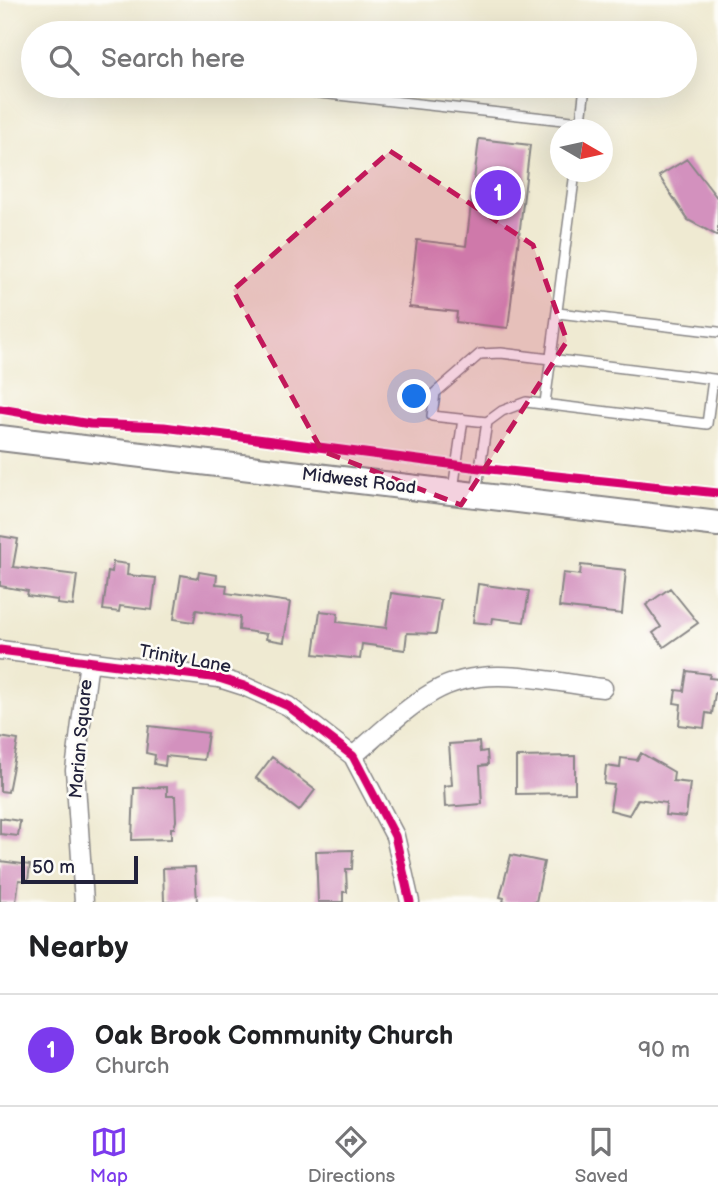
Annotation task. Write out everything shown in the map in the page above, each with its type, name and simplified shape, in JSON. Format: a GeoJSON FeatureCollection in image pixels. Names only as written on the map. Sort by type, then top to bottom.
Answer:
{"type":"FeatureCollection","features":[{"type":"Feature","properties":{"kind":"main road","name":"Midwest Road"},"geometry":{"type":"LineString","coordinates":[[0,438],[718,524]]}},
{"type":"Feature","properties":{"kind":"street","name":"Trinity Lane"},"geometry":{"type":"LineString","coordinates":[[0,650],[191,673],[244,686],[288,706],[352,756],[395,836],[410,902]]}},
{"type":"Feature","properties":{"kind":"street","name":"Marian Square"},"geometry":{"type":"LineString","coordinates":[[84,902],[75,770],[89,660]]}},
{"type":"Feature","properties":{"kind":"street"},"geometry":{"type":"LineString","coordinates":[[352,756],[433,692],[465,679],[501,676],[603,688]]}},
{"type":"Feature","properties":{"kind":"lane"},"geometry":{"type":"LineString","coordinates":[[354,98],[550,122]]}},
{"type":"Feature","properties":{"kind":"lane"},"geometry":{"type":"LineString","coordinates":[[581,119],[584,98]]}},
{"type":"Feature","properties":{"kind":"lane"},"geometry":{"type":"LineString","coordinates":[[545,403],[574,182]]}},
{"type":"Feature","properties":{"kind":"lane"},"geometry":{"type":"LineString","coordinates":[[558,313],[718,332]]}},
{"type":"Feature","properties":{"kind":"lane"},"geometry":{"type":"LineString","coordinates":[[500,353],[715,379],[707,424],[545,403],[517,404],[487,422],[432,416],[435,393],[480,354],[500,353]]}},
{"type":"Feature","properties":{"kind":"lane"},"geometry":{"type":"LineString","coordinates":[[463,419],[464,493]]}},
{"type":"Feature","properties":{"kind":"lane"},"geometry":{"type":"LineString","coordinates":[[464,493],[487,422]]}},
{"type":"Feature","properties":{"kind":"highlighted area"},"geometry":{"type":"Polygon","coordinates":[[[390,151],[533,245],[567,341],[461,505],[322,451],[233,290],[390,151]]]}},
{"type":"Feature","properties":{"kind":"building"},"geometry":{"type":"Polygon","coordinates":[[[479,139],[530,145],[508,328],[456,322],[457,312],[409,307],[417,240],[466,246],[479,139]]]}},
{"type":"Feature","properties":{"kind":"building"},"geometry":{"type":"Polygon","coordinates":[[[687,159],[718,199],[718,236],[688,220],[659,176],[687,159]]]}},
{"type":"Feature","properties":{"kind":"building"},"geometry":{"type":"Polygon","coordinates":[[[0,536],[18,539],[13,567],[77,575],[73,606],[57,604],[58,600],[27,596],[28,591],[0,586],[0,536]]]}},
{"type":"Feature","properties":{"kind":"building"},"geometry":{"type":"Polygon","coordinates":[[[113,562],[128,564],[127,575],[156,578],[152,610],[120,606],[119,612],[103,610],[108,571],[112,572],[113,562]]]}},
{"type":"Feature","properties":{"kind":"building"},"geometry":{"type":"Polygon","coordinates":[[[581,565],[626,570],[622,614],[559,607],[563,573],[580,575],[581,565]]]}},
{"type":"Feature","properties":{"kind":"building"},"geometry":{"type":"Polygon","coordinates":[[[199,572],[217,575],[216,584],[227,585],[226,593],[290,602],[284,642],[266,639],[267,634],[239,630],[240,617],[196,610],[194,622],[174,619],[181,575],[198,578],[199,572]]]}},
{"type":"Feature","properties":{"kind":"building"},"geometry":{"type":"Polygon","coordinates":[[[478,584],[529,591],[524,622],[493,618],[492,624],[473,622],[478,584]]]}},
{"type":"Feature","properties":{"kind":"building"},"geometry":{"type":"Polygon","coordinates":[[[670,588],[698,623],[664,647],[653,633],[661,627],[646,605],[670,588]]]}},
{"type":"Feature","properties":{"kind":"building"},"geometry":{"type":"Polygon","coordinates":[[[391,593],[441,600],[436,634],[407,633],[405,650],[362,644],[360,659],[314,654],[320,611],[338,613],[337,622],[386,628],[391,593]]]}},
{"type":"Feature","properties":{"kind":"building"},"geometry":{"type":"Polygon","coordinates":[[[687,671],[710,674],[709,678],[718,679],[718,694],[715,693],[712,714],[706,713],[704,728],[679,725],[681,704],[674,703],[676,690],[684,691],[687,671]]]}},
{"type":"Feature","properties":{"kind":"building"},"geometry":{"type":"Polygon","coordinates":[[[149,726],[208,733],[204,760],[166,756],[165,766],[154,764],[155,755],[146,753],[149,726]]]}},
{"type":"Feature","properties":{"kind":"building"},"geometry":{"type":"Polygon","coordinates":[[[0,737],[18,740],[8,792],[0,791],[0,737]]]}},
{"type":"Feature","properties":{"kind":"building"},"geometry":{"type":"Polygon","coordinates":[[[479,742],[480,752],[487,751],[488,765],[480,766],[482,804],[445,807],[444,786],[452,785],[449,744],[479,742]]]}},
{"type":"Feature","properties":{"kind":"building"},"geometry":{"type":"Polygon","coordinates":[[[641,753],[674,772],[673,781],[690,783],[686,817],[665,815],[666,803],[638,799],[629,815],[610,810],[614,785],[604,784],[606,766],[620,768],[621,758],[637,760],[641,753]]]}},
{"type":"Feature","properties":{"kind":"building"},"geometry":{"type":"Polygon","coordinates":[[[575,756],[575,793],[516,794],[516,757],[575,756]]]}},
{"type":"Feature","properties":{"kind":"building"},"geometry":{"type":"Polygon","coordinates":[[[272,757],[315,790],[299,811],[256,778],[272,757]]]}},
{"type":"Feature","properties":{"kind":"building"},"geometry":{"type":"Polygon","coordinates":[[[167,787],[167,796],[175,796],[176,821],[174,828],[171,828],[171,839],[132,840],[134,788],[167,787]]]}},
{"type":"Feature","properties":{"kind":"building"},"geometry":{"type":"Polygon","coordinates":[[[0,818],[20,821],[18,836],[0,834],[0,818]]]}},
{"type":"Feature","properties":{"kind":"building"},"geometry":{"type":"Polygon","coordinates":[[[353,850],[352,869],[346,869],[347,892],[343,892],[343,902],[318,902],[316,851],[353,850]]]}},
{"type":"Feature","properties":{"kind":"building"},"geometry":{"type":"Polygon","coordinates":[[[511,855],[544,862],[536,902],[503,902],[504,898],[500,897],[511,855]]]}},
{"type":"Feature","properties":{"kind":"building"},"geometry":{"type":"Polygon","coordinates":[[[0,861],[30,865],[28,881],[19,880],[16,902],[0,902],[0,861]]]}},
{"type":"Feature","properties":{"kind":"building"},"geometry":{"type":"Polygon","coordinates":[[[195,867],[197,902],[164,902],[163,868],[195,867]]]}},
{"type":"Feature","properties":{"kind":"cycle path"},"geometry":{"type":"LineString","coordinates":[[0,409],[90,424],[164,427],[480,468],[718,493]]}},
{"type":"Feature","properties":{"kind":"cycle path"},"geometry":{"type":"LineString","coordinates":[[0,650],[219,678],[288,706],[353,756],[395,836],[410,902]]}},
{"type":"Feature","properties":{"kind":"place","name":"Oak Brook Community Church"},"geometry":{"type":"Point","coordinates":[498,193]}}]}
